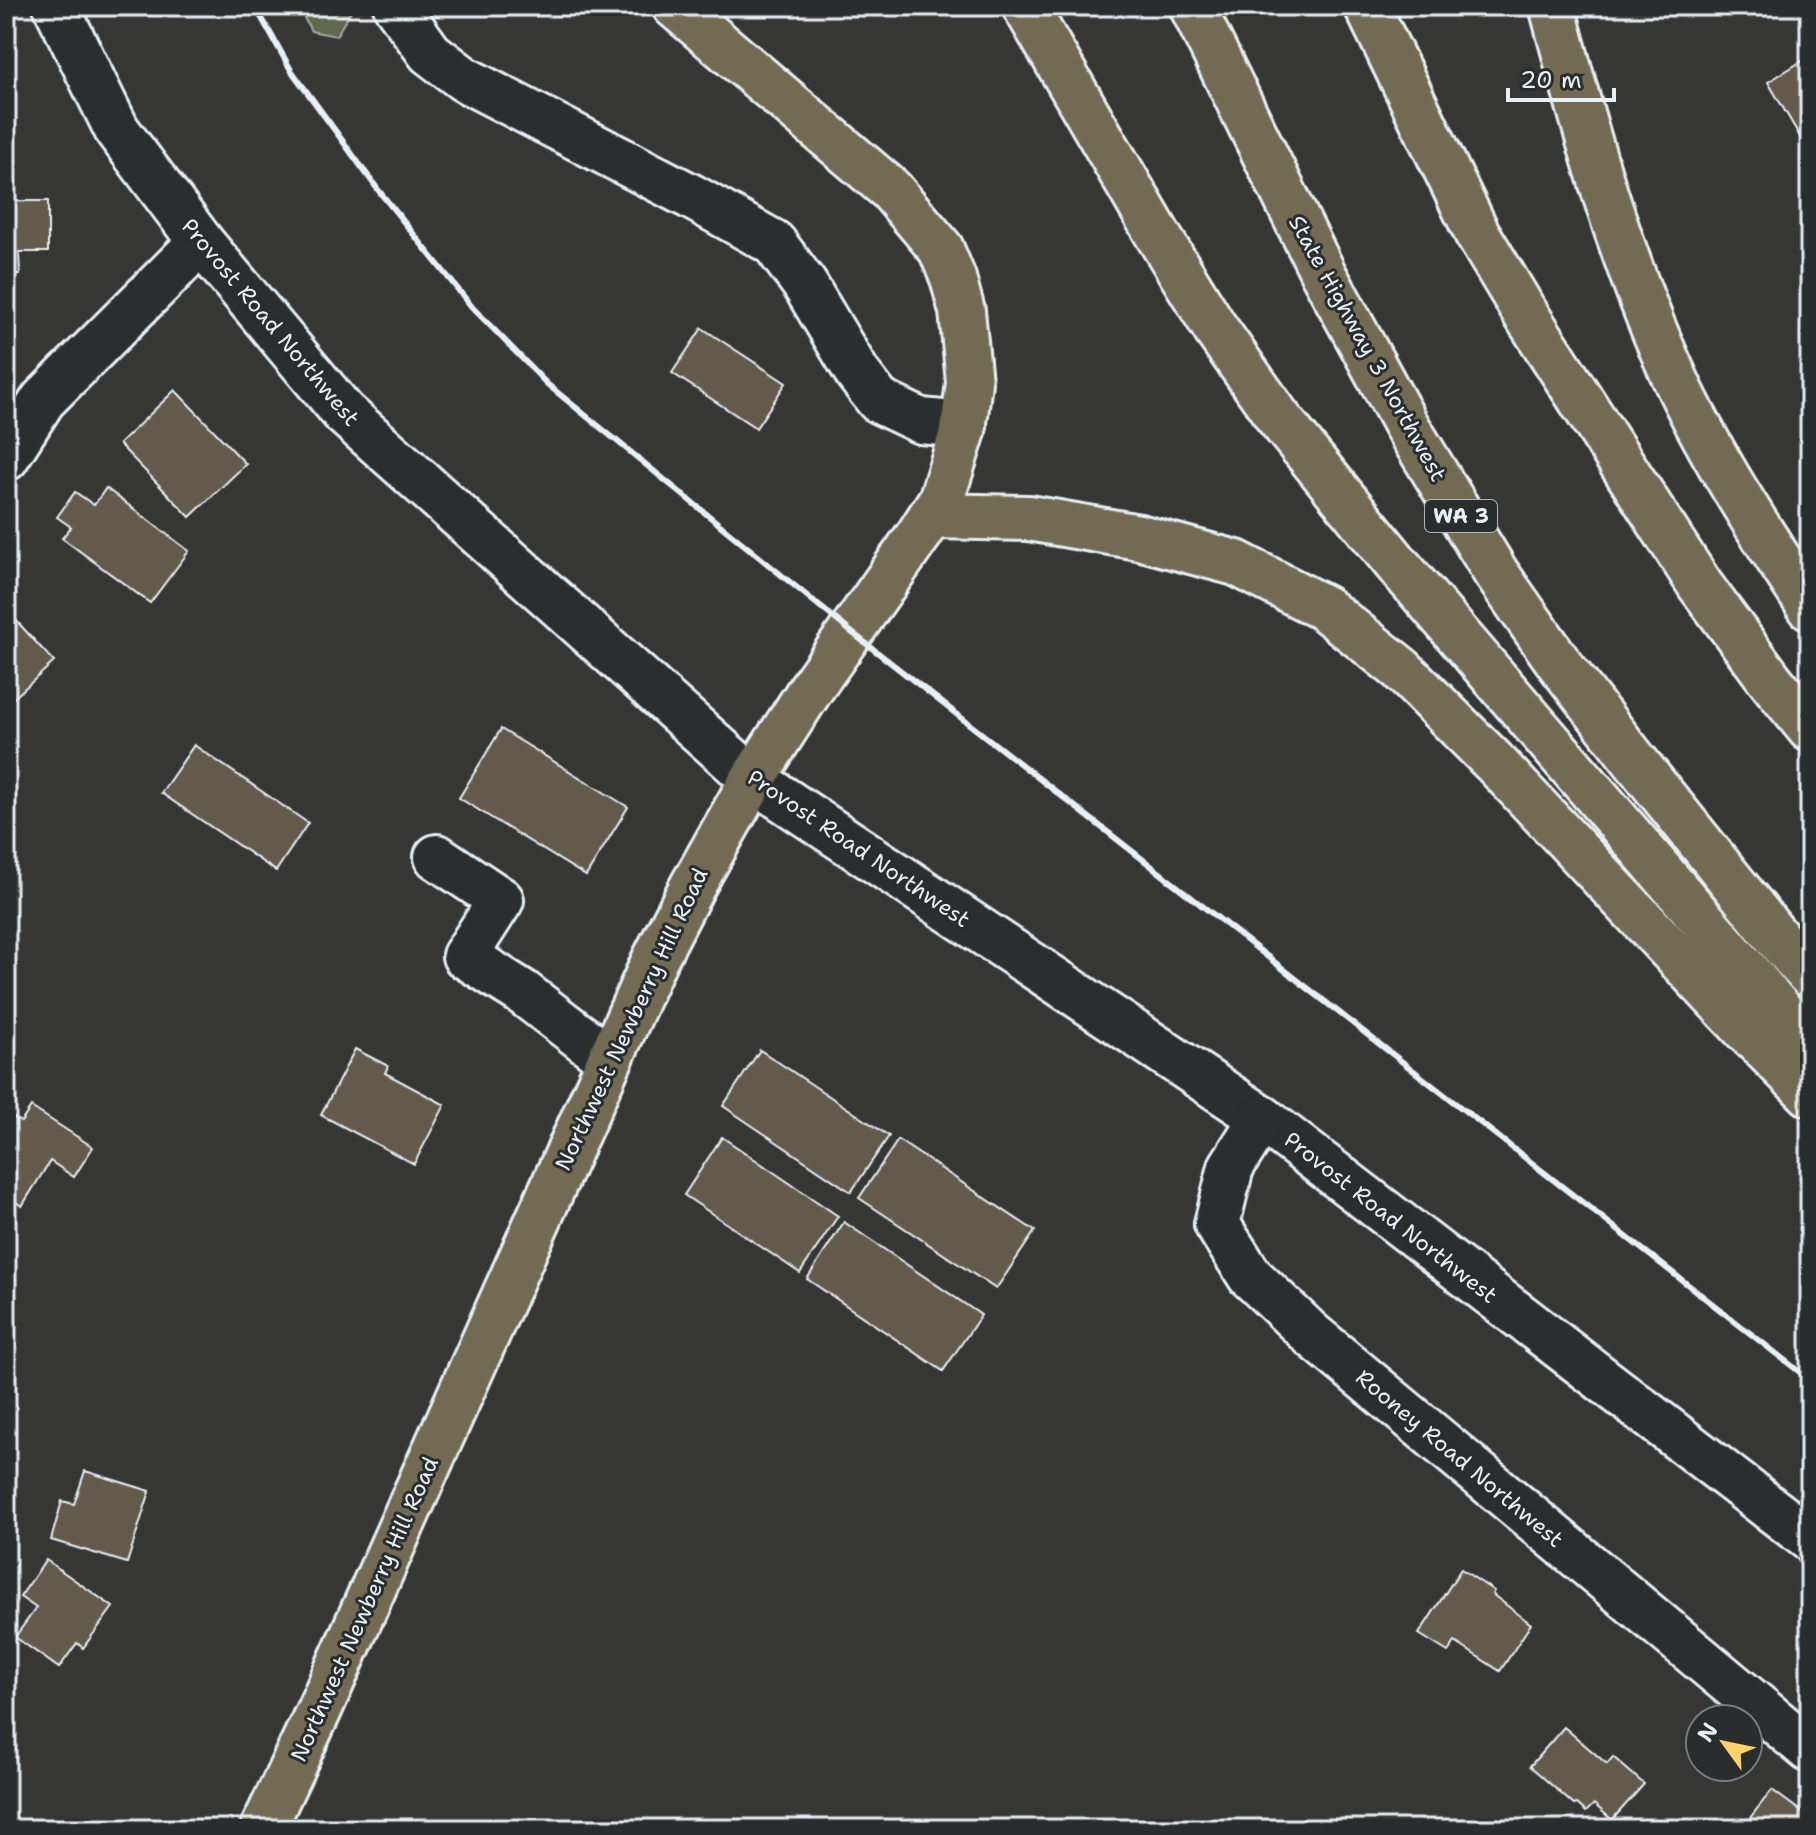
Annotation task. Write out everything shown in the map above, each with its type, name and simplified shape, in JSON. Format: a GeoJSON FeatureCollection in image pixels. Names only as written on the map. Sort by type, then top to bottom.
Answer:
{"type":"FeatureCollection","features":[{"type":"Feature","properties":{"kind":"main road","name":"Northwest Newberry Hill Road"},"geometry":{"type":"LineString","coordinates":[[263,1829],[609,1059],[671,928],[753,779],[931,516],[947,485],[964,425],[969,382],[966,334],[953,278],[941,249],[891,190],[675,6]]}},
{"type":"Feature","properties":{"kind":"main road"},"geometry":{"type":"LineString","coordinates":[[1025,6],[1215,328],[1277,416],[1396,563],[1810,1045]]}},
{"type":"Feature","properties":{"kind":"main road","name":"State Highway 3 Northwest"},"geometry":{"type":"LineString","coordinates":[[1192,6],[1323,273],[1406,425],[1496,573],[1559,663],[1631,756],[1810,975]]}},
{"type":"Feature","properties":{"kind":"main road"},"geometry":{"type":"LineString","coordinates":[[1367,6],[1477,233],[1525,313],[1700,585],[1810,729]]}},
{"type":"Feature","properties":{"kind":"main road"},"geometry":{"type":"LineString","coordinates":[[1552,6],[1606,200],[1679,386],[1724,471],[1810,607]]}},
{"type":"Feature","properties":{"kind":"main road"},"geometry":{"type":"LineString","coordinates":[[931,516],[1029,518],[1139,537],[1236,563],[1324,608],[1401,669],[1494,762],[1810,1094]]}},
{"type":"Feature","properties":{"kind":"street","name":"Provost Road Northwest"},"geometry":{"type":"LineString","coordinates":[[56,6],[117,130],[201,242],[344,413],[753,779],[1262,1118],[1810,1539]]}},
{"type":"Feature","properties":{"kind":"street"},"geometry":{"type":"LineString","coordinates":[[396,6],[430,53],[464,79],[774,243],[805,285],[858,374],[879,401],[921,421],[964,425]]}},
{"type":"Feature","properties":{"kind":"street"},"geometry":{"type":"LineString","coordinates":[[6,458],[43,400],[201,242]]}},
{"type":"Feature","properties":{"kind":"street"},"geometry":{"type":"LineString","coordinates":[[437,857],[501,900],[465,956],[522,992],[609,1059]]}},
{"type":"Feature","properties":{"kind":"street","name":"Rooney Road Northwest"},"geometry":{"type":"LineString","coordinates":[[1262,1118],[1231,1167],[1217,1224],[1250,1276],[1323,1344],[1810,1750]]}},
{"type":"Feature","properties":{"kind":"green space"},"geometry":{"type":"Polygon","coordinates":[[[298,6],[354,6],[336,36],[311,31],[298,6]]]}},
{"type":"Feature","properties":{"kind":"building"},"geometry":{"type":"Polygon","coordinates":[[[1792,6],[1810,6],[1810,16],[1792,6]]]}},
{"type":"Feature","properties":{"kind":"building"},"geometry":{"type":"Polygon","coordinates":[[[1810,56],[1810,142],[1805,145],[1768,82],[1810,56]]]}},
{"type":"Feature","properties":{"kind":"building"},"geometry":{"type":"Polygon","coordinates":[[[6,201],[48,201],[48,252],[19,252],[20,275],[6,275],[6,201]]]}},
{"type":"Feature","properties":{"kind":"building"},"geometry":{"type":"Polygon","coordinates":[[[702,328],[786,383],[756,428],[672,373],[702,328]]]}},
{"type":"Feature","properties":{"kind":"building"},"geometry":{"type":"Polygon","coordinates":[[[175,390],[246,464],[190,517],[119,444],[175,390]]]}},
{"type":"Feature","properties":{"kind":"building"},"geometry":{"type":"Polygon","coordinates":[[[106,488],[189,551],[150,603],[62,538],[71,527],[57,517],[75,492],[94,505],[106,488]]]}},
{"type":"Feature","properties":{"kind":"building"},"geometry":{"type":"Polygon","coordinates":[[[13,617],[54,662],[6,705],[6,623],[13,617]]]}},
{"type":"Feature","properties":{"kind":"building"},"geometry":{"type":"Polygon","coordinates":[[[501,729],[628,807],[586,876],[459,798],[501,729]]]}},
{"type":"Feature","properties":{"kind":"building"},"geometry":{"type":"Polygon","coordinates":[[[194,745],[308,823],[276,871],[161,793],[194,745]]]}},
{"type":"Feature","properties":{"kind":"building"},"geometry":{"type":"Polygon","coordinates":[[[355,1049],[388,1066],[385,1073],[445,1105],[414,1164],[321,1115],[355,1049]]]}},
{"type":"Feature","properties":{"kind":"building"},"geometry":{"type":"Polygon","coordinates":[[[760,1050],[889,1136],[851,1192],[723,1106],[760,1050]]]}},
{"type":"Feature","properties":{"kind":"building"},"geometry":{"type":"Polygon","coordinates":[[[31,1107],[93,1147],[74,1177],[50,1161],[22,1206],[6,1196],[6,1113],[21,1122],[31,1107]]]}},
{"type":"Feature","properties":{"kind":"building"},"geometry":{"type":"Polygon","coordinates":[[[722,1137],[838,1216],[800,1273],[684,1195],[722,1137]]]}},
{"type":"Feature","properties":{"kind":"building"},"geometry":{"type":"Polygon","coordinates":[[[898,1140],[1035,1231],[996,1289],[859,1198],[898,1140]]]}},
{"type":"Feature","properties":{"kind":"building"},"geometry":{"type":"Polygon","coordinates":[[[844,1222],[981,1315],[943,1371],[807,1279],[844,1222]]]}},
{"type":"Feature","properties":{"kind":"building"},"geometry":{"type":"Polygon","coordinates":[[[85,1471],[150,1491],[127,1563],[51,1540],[62,1501],[74,1504],[85,1471]]]}},
{"type":"Feature","properties":{"kind":"building"},"geometry":{"type":"Polygon","coordinates":[[[46,1560],[113,1607],[83,1648],[77,1643],[59,1668],[15,1637],[36,1608],[20,1597],[46,1560]]]}},
{"type":"Feature","properties":{"kind":"building"},"geometry":{"type":"Polygon","coordinates":[[[1461,1569],[1494,1591],[1492,1594],[1531,1624],[1500,1671],[1455,1642],[1448,1652],[1419,1634],[1461,1569]]]}},
{"type":"Feature","properties":{"kind":"building"},"geometry":{"type":"Polygon","coordinates":[[[1564,1727],[1607,1764],[1613,1757],[1644,1784],[1612,1820],[1594,1804],[1586,1812],[1574,1805],[1530,1766],[1564,1727]]]}},
{"type":"Feature","properties":{"kind":"building"},"geometry":{"type":"Polygon","coordinates":[[[1772,1790],[1810,1818],[1803,1829],[1742,1828],[1772,1790]]]}},
{"type":"Feature","properties":{"kind":"railway"},"geometry":{"type":"LineString","coordinates":[[255,6],[291,70],[379,191],[472,307],[547,384],[850,631],[1810,1380]]}}]}
